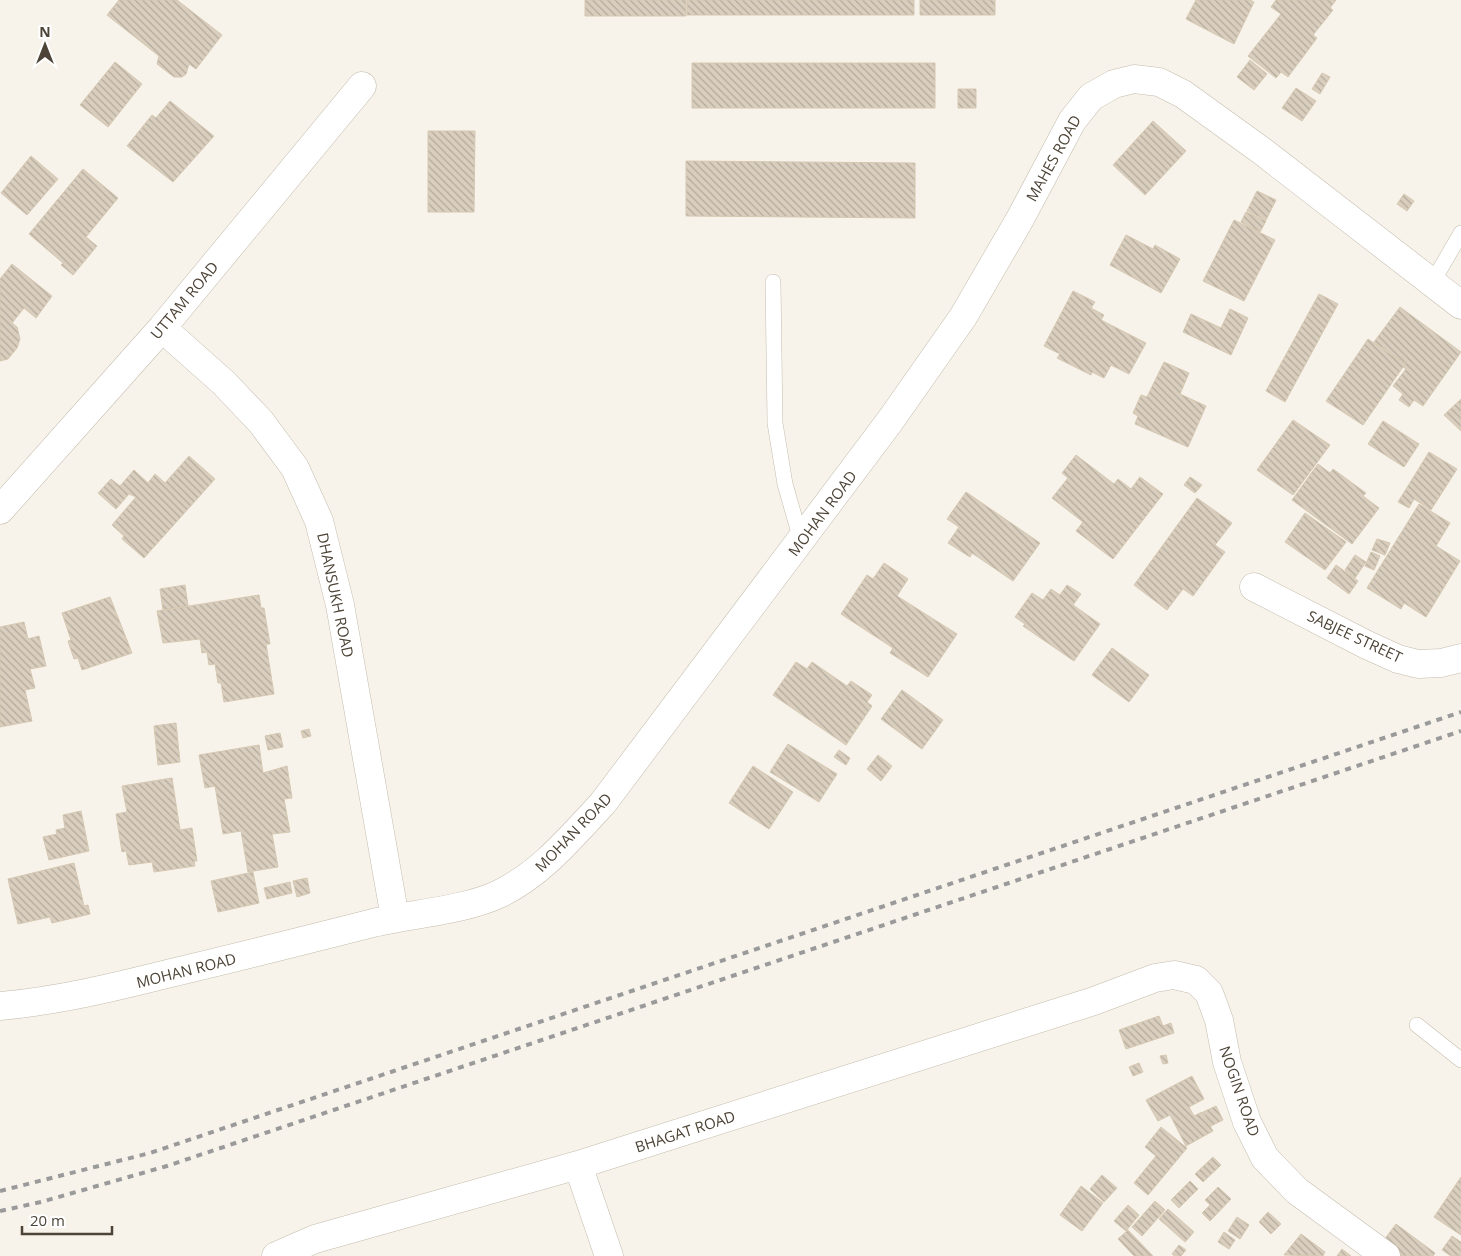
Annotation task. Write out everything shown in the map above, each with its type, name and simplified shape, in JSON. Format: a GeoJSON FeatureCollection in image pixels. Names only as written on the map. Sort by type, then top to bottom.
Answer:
{"type":"FeatureCollection","features":[{"type":"Feature","properties":{"kind":"street","name":"MAHES ROAD"},"geometry":{"type":"LineString","coordinates":[[890,421],[963,317],[1020,219],[1072,121],[1091,97],[1114,84],[1134,79],[1159,82],[1184,94],[1262,151],[1461,305]]}},
{"type":"Feature","properties":{"kind":"street","name":"UTTAM ROAD"},"geometry":{"type":"LineString","coordinates":[[0,510],[162,328],[362,86]]}},
{"type":"Feature","properties":{"kind":"street","name":"DHANSUKH ROAD"},"geometry":{"type":"LineString","coordinates":[[162,328],[224,383],[261,422],[295,468],[319,521],[340,605],[395,918]]}},
{"type":"Feature","properties":{"kind":"street","name":"MOHAN ROAD"},"geometry":{"type":"LineString","coordinates":[[0,1006],[26,1004],[115,987],[395,918],[456,906],[497,895],[529,877],[554,855],[604,803],[890,421]]}},
{"type":"Feature","properties":{"kind":"street","name":"SABJEE STREET"},"geometry":{"type":"LineString","coordinates":[[1254,587],[1398,659],[1418,664],[1441,663],[1461,658]]}},
{"type":"Feature","properties":{"kind":"street","name":"NOGIN ROAD"},"geometry":{"type":"LineString","coordinates":[[1094,1001],[1155,978],[1174,976],[1196,980],[1209,993],[1219,1020],[1227,1062],[1247,1122],[1265,1158],[1297,1191],[1386,1256]]}},
{"type":"Feature","properties":{"kind":"street","name":"BHAGAT ROAD"},"geometry":{"type":"LineString","coordinates":[[276,1256],[315,1239],[578,1165],[1094,1001]]}},
{"type":"Feature","properties":{"kind":"street"},"geometry":{"type":"LineString","coordinates":[[578,1165],[609,1256]]}},
{"type":"Feature","properties":{"kind":"lane"},"geometry":{"type":"LineString","coordinates":[[1432,283],[1461,233]]}},
{"type":"Feature","properties":{"kind":"lane"},"geometry":{"type":"LineString","coordinates":[[773,282],[775,422],[785,484],[801,540]]}},
{"type":"Feature","properties":{"kind":"lane"},"geometry":{"type":"LineString","coordinates":[[1417,1025],[1461,1060]]}},
{"type":"Feature","properties":{"kind":"building"},"geometry":{"type":"Polygon","coordinates":[[[119,0],[177,0],[222,35],[196,69],[189,64],[186,74],[182,77],[174,77],[157,64],[159,56],[107,15],[119,0]]]}},
{"type":"Feature","properties":{"kind":"building"},"geometry":{"type":"Polygon","coordinates":[[[585,0],[686,0],[686,16],[585,16],[585,0]]]}},
{"type":"Feature","properties":{"kind":"building"},"geometry":{"type":"Polygon","coordinates":[[[687,0],[914,0],[914,15],[687,15],[687,0]]]}},
{"type":"Feature","properties":{"kind":"building"},"geometry":{"type":"Polygon","coordinates":[[[920,0],[995,0],[995,15],[920,15],[920,0]]]}},
{"type":"Feature","properties":{"kind":"building"},"geometry":{"type":"Polygon","coordinates":[[[1196,0],[1250,0],[1254,2],[1234,44],[1186,19],[1196,0]]]}},
{"type":"Feature","properties":{"kind":"building"},"geometry":{"type":"Polygon","coordinates":[[[1276,0],[1336,0],[1330,8],[1333,10],[1313,35],[1317,38],[1288,77],[1281,72],[1276,78],[1248,56],[1281,14],[1271,7],[1276,0]]]}},
{"type":"Feature","properties":{"kind":"building"},"geometry":{"type":"Polygon","coordinates":[[[1250,60],[1267,74],[1254,90],[1237,77],[1250,60]]]}},
{"type":"Feature","properties":{"kind":"building"},"geometry":{"type":"Polygon","coordinates":[[[115,62],[142,84],[108,127],[80,105],[115,62]]]}},
{"type":"Feature","properties":{"kind":"building"},"geometry":{"type":"Polygon","coordinates":[[[692,63],[935,63],[935,108],[692,108],[692,63]]]}},
{"type":"Feature","properties":{"kind":"building"},"geometry":{"type":"Polygon","coordinates":[[[1322,73],[1330,77],[1320,94],[1312,89],[1322,73]]]}},
{"type":"Feature","properties":{"kind":"building"},"geometry":{"type":"Polygon","coordinates":[[[1296,88],[1316,101],[1302,121],[1282,108],[1296,88]]]}},
{"type":"Feature","properties":{"kind":"building"},"geometry":{"type":"Polygon","coordinates":[[[958,89],[976,89],[976,108],[958,108],[958,89]]]}},
{"type":"Feature","properties":{"kind":"building"},"geometry":{"type":"Polygon","coordinates":[[[170,101],[214,136],[173,182],[127,146],[152,115],[156,118],[170,101]]]}},
{"type":"Feature","properties":{"kind":"building"},"geometry":{"type":"Polygon","coordinates":[[[1153,121],[1186,151],[1145,195],[1113,165],[1153,121]]]}},
{"type":"Feature","properties":{"kind":"building"},"geometry":{"type":"Polygon","coordinates":[[[428,131],[475,131],[474,212],[428,212],[428,131]]]}},
{"type":"Feature","properties":{"kind":"building"},"geometry":{"type":"Polygon","coordinates":[[[31,156],[58,179],[27,215],[1,193],[31,156]]]}},
{"type":"Feature","properties":{"kind":"building"},"geometry":{"type":"Polygon","coordinates":[[[686,161],[915,163],[915,218],[686,216],[686,161]]]}},
{"type":"Feature","properties":{"kind":"building"},"geometry":{"type":"Polygon","coordinates":[[[83,169],[118,198],[86,237],[97,246],[73,275],[61,265],[63,263],[29,234],[83,169]]]}},
{"type":"Feature","properties":{"kind":"building"},"geometry":{"type":"Polygon","coordinates":[[[1257,191],[1276,200],[1266,220],[1247,211],[1257,191]]]}},
{"type":"Feature","properties":{"kind":"building"},"geometry":{"type":"Polygon","coordinates":[[[1404,194],[1414,201],[1407,211],[1397,204],[1404,194]]]}},
{"type":"Feature","properties":{"kind":"building"},"geometry":{"type":"Polygon","coordinates":[[[1246,212],[1266,221],[1260,232],[1241,222],[1246,212]]]}},
{"type":"Feature","properties":{"kind":"building"},"geometry":{"type":"Polygon","coordinates":[[[1234,220],[1275,240],[1244,301],[1203,281],[1234,220]]]}},
{"type":"Feature","properties":{"kind":"building"},"geometry":{"type":"Polygon","coordinates":[[[1126,235],[1153,249],[1155,245],[1180,259],[1161,293],[1110,265],[1126,235]]]}},
{"type":"Feature","properties":{"kind":"building"},"geometry":{"type":"Polygon","coordinates":[[[12,264],[52,296],[36,318],[24,308],[12,323],[17,327],[20,339],[17,348],[8,359],[0,361],[0,279],[12,264]]]}},
{"type":"Feature","properties":{"kind":"building"},"geometry":{"type":"Polygon","coordinates":[[[1073,291],[1095,302],[1091,308],[1104,315],[1101,320],[1146,343],[1129,374],[1111,365],[1104,378],[1092,372],[1091,375],[1057,358],[1060,354],[1044,346],[1073,291]]]}},
{"type":"Feature","properties":{"kind":"building"},"geometry":{"type":"Polygon","coordinates":[[[1319,294],[1338,304],[1285,402],[1266,391],[1319,294]]]}},
{"type":"Feature","properties":{"kind":"building"},"geometry":{"type":"Polygon","coordinates":[[[1400,307],[1461,352],[1423,406],[1414,400],[1409,407],[1399,400],[1403,394],[1393,386],[1406,369],[1403,367],[1406,364],[1374,342],[1400,307]]]}},
{"type":"Feature","properties":{"kind":"building"},"geometry":{"type":"Polygon","coordinates":[[[1230,309],[1248,318],[1231,355],[1183,332],[1191,314],[1221,328],[1230,309]]]}},
{"type":"Feature","properties":{"kind":"building"},"geometry":{"type":"Polygon","coordinates":[[[1368,339],[1405,364],[1363,425],[1326,401],[1368,339]]]}},
{"type":"Feature","properties":{"kind":"building"},"geometry":{"type":"Polygon","coordinates":[[[1164,362],[1189,373],[1180,394],[1206,406],[1188,447],[1135,424],[1138,416],[1133,413],[1141,395],[1147,397],[1164,362]]]}},
{"type":"Feature","properties":{"kind":"building"},"geometry":{"type":"Polygon","coordinates":[[[1461,399],[1461,431],[1444,415],[1461,399]]]}},
{"type":"Feature","properties":{"kind":"building"},"geometry":{"type":"Polygon","coordinates":[[[1293,420],[1330,445],[1293,495],[1257,470],[1293,420]]]}},
{"type":"Feature","properties":{"kind":"building"},"geometry":{"type":"Polygon","coordinates":[[[1383,421],[1419,444],[1404,467],[1368,444],[1383,421]]]}},
{"type":"Feature","properties":{"kind":"building"},"geometry":{"type":"Polygon","coordinates":[[[1429,452],[1457,469],[1431,510],[1414,499],[1409,508],[1398,502],[1429,452]]]}},
{"type":"Feature","properties":{"kind":"building"},"geometry":{"type":"Polygon","coordinates":[[[1076,455],[1114,484],[1118,479],[1131,489],[1140,477],[1163,494],[1113,559],[1076,531],[1083,522],[1052,498],[1068,478],[1062,473],[1076,455]]]}},
{"type":"Feature","properties":{"kind":"building"},"geometry":{"type":"Polygon","coordinates":[[[189,456],[215,479],[144,558],[122,539],[124,536],[112,525],[136,497],[129,494],[116,509],[98,493],[111,479],[120,486],[134,470],[148,483],[155,474],[165,483],[189,456]]]}},
{"type":"Feature","properties":{"kind":"building"},"geometry":{"type":"Polygon","coordinates":[[[1318,464],[1330,473],[1333,469],[1366,493],[1363,496],[1379,508],[1352,544],[1292,500],[1318,464]]]}},
{"type":"Feature","properties":{"kind":"building"},"geometry":{"type":"Polygon","coordinates":[[[1190,477],[1202,485],[1195,493],[1184,485],[1190,477]]]}},
{"type":"Feature","properties":{"kind":"building"},"geometry":{"type":"Polygon","coordinates":[[[966,492],[1040,543],[1013,581],[972,553],[970,557],[948,543],[959,527],[947,519],[966,492]]]}},
{"type":"Feature","properties":{"kind":"building"},"geometry":{"type":"Polygon","coordinates":[[[1197,498],[1232,523],[1215,545],[1225,552],[1193,596],[1183,589],[1167,610],[1134,585],[1197,498]]]}},
{"type":"Feature","properties":{"kind":"building"},"geometry":{"type":"Polygon","coordinates":[[[1419,504],[1450,523],[1436,546],[1460,561],[1426,617],[1404,603],[1401,609],[1367,588],[1419,504]]]}},
{"type":"Feature","properties":{"kind":"building"},"geometry":{"type":"Polygon","coordinates":[[[1305,513],[1346,542],[1325,570],[1285,542],[1305,513]]]}},
{"type":"Feature","properties":{"kind":"building"},"geometry":{"type":"Polygon","coordinates":[[[1377,539],[1390,543],[1385,555],[1372,550],[1377,539]]]}},
{"type":"Feature","properties":{"kind":"building"},"geometry":{"type":"Polygon","coordinates":[[[1371,552],[1380,556],[1374,570],[1365,566],[1371,552]]]}},
{"type":"Feature","properties":{"kind":"building"},"geometry":{"type":"Polygon","coordinates":[[[1355,555],[1366,562],[1355,578],[1345,570],[1355,555]]]}},
{"type":"Feature","properties":{"kind":"building"},"geometry":{"type":"Polygon","coordinates":[[[884,563],[908,579],[897,596],[957,634],[928,677],[890,653],[893,648],[841,614],[867,575],[873,579],[884,563]]]}},
{"type":"Feature","properties":{"kind":"building"},"geometry":{"type":"Polygon","coordinates":[[[1336,565],[1358,581],[1349,594],[1327,578],[1336,565]]]}},
{"type":"Feature","properties":{"kind":"building"},"geometry":{"type":"Polygon","coordinates":[[[185,585],[188,606],[163,610],[160,589],[185,585]]]}},
{"type":"Feature","properties":{"kind":"building"},"geometry":{"type":"Polygon","coordinates":[[[1067,585],[1081,594],[1073,605],[1100,624],[1074,661],[1023,626],[1025,624],[1015,617],[1032,593],[1043,600],[1051,589],[1060,595],[1067,585]]]}},
{"type":"Feature","properties":{"kind":"building"},"geometry":{"type":"Polygon","coordinates":[[[259,595],[261,608],[264,608],[270,644],[266,644],[274,694],[224,702],[215,664],[209,665],[207,652],[202,653],[200,639],[163,643],[157,611],[259,595]]]}},
{"type":"Feature","properties":{"kind":"building"},"geometry":{"type":"Polygon","coordinates":[[[110,597],[132,653],[82,670],[78,658],[74,659],[68,641],[71,640],[62,613],[110,597]]]}},
{"type":"Feature","properties":{"kind":"building"},"geometry":{"type":"Polygon","coordinates":[[[24,622],[28,639],[39,636],[46,666],[30,669],[35,688],[25,690],[32,721],[0,727],[0,627],[24,622]]]}},
{"type":"Feature","properties":{"kind":"building"},"geometry":{"type":"Polygon","coordinates":[[[1112,648],[1149,675],[1129,702],[1092,675],[1112,648]]]}},
{"type":"Feature","properties":{"kind":"building"},"geometry":{"type":"Polygon","coordinates":[[[796,662],[807,669],[812,662],[847,686],[851,681],[872,695],[867,702],[872,706],[846,745],[773,695],[796,662]]]}},
{"type":"Feature","properties":{"kind":"building"},"geometry":{"type":"Polygon","coordinates":[[[902,690],[943,720],[922,749],[881,719],[902,690]]]}},
{"type":"Feature","properties":{"kind":"building"},"geometry":{"type":"Polygon","coordinates":[[[176,723],[180,762],[158,765],[154,726],[176,723]]]}},
{"type":"Feature","properties":{"kind":"building"},"geometry":{"type":"Polygon","coordinates":[[[309,729],[311,736],[303,738],[301,731],[309,729]]]}},
{"type":"Feature","properties":{"kind":"building"},"geometry":{"type":"Polygon","coordinates":[[[280,733],[283,747],[268,750],[265,736],[280,733]]]}},
{"type":"Feature","properties":{"kind":"building"},"geometry":{"type":"Polygon","coordinates":[[[788,744],[837,774],[819,802],[770,772],[788,744]]]}},
{"type":"Feature","properties":{"kind":"building"},"geometry":{"type":"Polygon","coordinates":[[[259,745],[263,773],[287,766],[292,798],[284,799],[290,832],[272,834],[278,867],[248,872],[241,831],[223,834],[215,786],[205,788],[199,755],[259,745]]]}},
{"type":"Feature","properties":{"kind":"building"},"geometry":{"type":"Polygon","coordinates":[[[839,750],[850,758],[846,765],[834,757],[839,750]]]}},
{"type":"Feature","properties":{"kind":"building"},"geometry":{"type":"Polygon","coordinates":[[[878,755],[892,766],[881,781],[867,769],[878,755]]]}},
{"type":"Feature","properties":{"kind":"building"},"geometry":{"type":"Polygon","coordinates":[[[753,766],[793,792],[769,829],[729,803],[753,766]]]}},
{"type":"Feature","properties":{"kind":"building"},"geometry":{"type":"Polygon","coordinates":[[[172,778],[180,830],[192,828],[197,861],[194,861],[195,866],[154,872],[152,862],[129,865],[126,851],[122,852],[116,814],[127,812],[122,786],[172,778]]]}},
{"type":"Feature","properties":{"kind":"building"},"geometry":{"type":"Polygon","coordinates":[[[81,811],[89,851],[49,860],[43,837],[57,834],[56,830],[65,828],[63,815],[81,811]]]}},
{"type":"Feature","properties":{"kind":"building"},"geometry":{"type":"Polygon","coordinates":[[[74,863],[84,906],[88,905],[90,914],[52,923],[50,917],[18,924],[8,879],[74,863]]]}},
{"type":"Feature","properties":{"kind":"building"},"geometry":{"type":"Polygon","coordinates":[[[253,872],[259,903],[218,912],[211,881],[253,872]]]}},
{"type":"Feature","properties":{"kind":"building"},"geometry":{"type":"Polygon","coordinates":[[[307,878],[310,893],[297,897],[293,881],[307,878]]]}},
{"type":"Feature","properties":{"kind":"building"},"geometry":{"type":"Polygon","coordinates":[[[290,882],[292,893],[267,899],[264,888],[290,882]]]}},
{"type":"Feature","properties":{"kind":"building"},"geometry":{"type":"Polygon","coordinates":[[[1159,1016],[1163,1026],[1171,1023],[1174,1033],[1126,1049],[1119,1030],[1159,1016]]]}},
{"type":"Feature","properties":{"kind":"building"},"geometry":{"type":"Polygon","coordinates":[[[1166,1055],[1168,1063],[1163,1064],[1160,1056],[1166,1055]]]}},
{"type":"Feature","properties":{"kind":"building"},"geometry":{"type":"Polygon","coordinates":[[[1139,1063],[1143,1072],[1133,1076],[1129,1067],[1139,1063]]]}},
{"type":"Feature","properties":{"kind":"building"},"geometry":{"type":"Polygon","coordinates":[[[1192,1076],[1204,1099],[1189,1107],[1194,1116],[1202,1112],[1213,1131],[1186,1146],[1170,1115],[1158,1121],[1146,1100],[1192,1076]]]}},
{"type":"Feature","properties":{"kind":"building"},"geometry":{"type":"Polygon","coordinates":[[[1216,1106],[1223,1120],[1211,1126],[1203,1112],[1216,1106]]]}},
{"type":"Feature","properties":{"kind":"building"},"geometry":{"type":"Polygon","coordinates":[[[1161,1127],[1187,1148],[1148,1195],[1134,1183],[1156,1156],[1145,1147],[1161,1127]]]}},
{"type":"Feature","properties":{"kind":"building"},"geometry":{"type":"Polygon","coordinates":[[[1213,1157],[1221,1165],[1203,1182],[1195,1174],[1213,1157]]]}},
{"type":"Feature","properties":{"kind":"building"},"geometry":{"type":"Polygon","coordinates":[[[1102,1175],[1117,1188],[1104,1202],[1090,1189],[1102,1175]]]}},
{"type":"Feature","properties":{"kind":"building"},"geometry":{"type":"Polygon","coordinates":[[[1461,1177],[1461,1235],[1434,1217],[1461,1177]]]}},
{"type":"Feature","properties":{"kind":"building"},"geometry":{"type":"Polygon","coordinates":[[[1190,1181],[1198,1189],[1179,1208],[1171,1200],[1190,1181]]]}},
{"type":"Feature","properties":{"kind":"building"},"geometry":{"type":"Polygon","coordinates":[[[1081,1186],[1103,1203],[1082,1231],[1060,1215],[1081,1186]]]}},
{"type":"Feature","properties":{"kind":"building"},"geometry":{"type":"Polygon","coordinates":[[[1218,1187],[1231,1199],[1210,1221],[1202,1213],[1210,1205],[1205,1200],[1218,1187]]]}},
{"type":"Feature","properties":{"kind":"building"},"geometry":{"type":"Polygon","coordinates":[[[1155,1201],[1165,1210],[1142,1236],[1132,1227],[1155,1201]]]}},
{"type":"Feature","properties":{"kind":"building"},"geometry":{"type":"Polygon","coordinates":[[[1128,1205],[1139,1215],[1126,1231],[1114,1221],[1128,1205]]]}},
{"type":"Feature","properties":{"kind":"building"},"geometry":{"type":"Polygon","coordinates":[[[1168,1209],[1194,1232],[1185,1242],[1159,1219],[1168,1209]]]}},
{"type":"Feature","properties":{"kind":"building"},"geometry":{"type":"Polygon","coordinates":[[[1268,1212],[1281,1224],[1271,1234],[1259,1222],[1268,1212]]]}},
{"type":"Feature","properties":{"kind":"building"},"geometry":{"type":"Polygon","coordinates":[[[1237,1217],[1249,1225],[1240,1239],[1228,1231],[1237,1217]]]}},
{"type":"Feature","properties":{"kind":"building"},"geometry":{"type":"Polygon","coordinates":[[[1396,1224],[1435,1253],[1433,1256],[1396,1256],[1384,1240],[1396,1224]]]}},
{"type":"Feature","properties":{"kind":"building"},"geometry":{"type":"Polygon","coordinates":[[[1128,1230],[1153,1256],[1134,1256],[1118,1239],[1128,1230]]]}},
{"type":"Feature","properties":{"kind":"building"},"geometry":{"type":"Polygon","coordinates":[[[1224,1232],[1235,1240],[1229,1249],[1218,1242],[1224,1232]]]}},
{"type":"Feature","properties":{"kind":"building"},"geometry":{"type":"Polygon","coordinates":[[[1301,1234],[1325,1252],[1323,1256],[1284,1255],[1301,1234]]]}},
{"type":"Feature","properties":{"kind":"building"},"geometry":{"type":"Polygon","coordinates":[[[1452,1236],[1461,1242],[1461,1256],[1451,1256],[1442,1250],[1452,1236]]]}},
{"type":"Feature","properties":{"kind":"building"},"geometry":{"type":"Polygon","coordinates":[[[1179,1245],[1186,1250],[1181,1256],[1175,1256],[1172,1254],[1179,1245]]]}},
{"type":"Feature","properties":{"kind":"building"},"geometry":{"type":"Polygon","coordinates":[[[1342,1249],[1351,1256],[1337,1256],[1342,1249]]]}},
{"type":"Feature","properties":{"kind":"railway"},"geometry":{"type":"LineString","coordinates":[[0,1191],[150,1153],[1461,712]]}},
{"type":"Feature","properties":{"kind":"railway"},"geometry":{"type":"LineString","coordinates":[[0,1211],[41,1202],[167,1166],[1461,731]]}}]}
